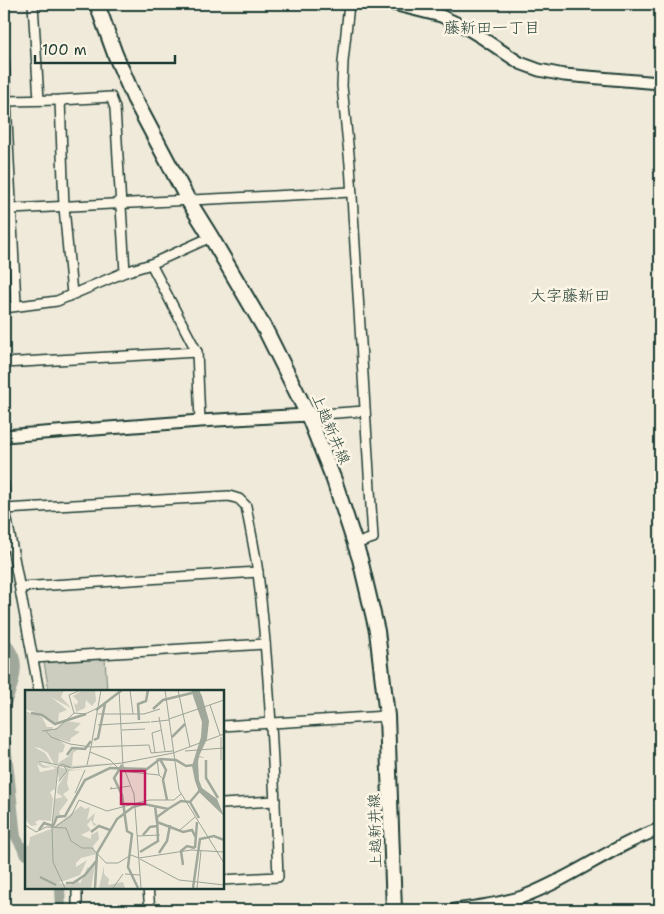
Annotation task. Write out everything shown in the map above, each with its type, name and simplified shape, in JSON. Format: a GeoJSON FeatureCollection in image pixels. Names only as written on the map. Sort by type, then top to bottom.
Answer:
{"type":"FeatureCollection","features":[{"type":"Feature","properties":{"kind":"main road","name":"上越新井線"},"geometry":{"type":"LineString","coordinates":[[97,4],[115,54],[134,98],[188,200],[266,331],[308,415],[334,480],[360,559],[377,631],[387,716],[394,910]]}},
{"type":"Feature","properties":{"kind":"street"},"geometry":{"type":"LineString","coordinates":[[33,4],[39,100]]}},
{"type":"Feature","properties":{"kind":"street"},"geometry":{"type":"LineString","coordinates":[[348,4],[342,86],[351,192],[373,538],[355,544]]}},
{"type":"Feature","properties":{"kind":"street"},"geometry":{"type":"LineString","coordinates":[[394,4],[440,16],[462,26],[481,36],[520,63],[539,70],[564,75],[660,83]]}},
{"type":"Feature","properties":{"kind":"street"},"geometry":{"type":"LineString","coordinates":[[4,58],[16,305]]}},
{"type":"Feature","properties":{"kind":"street"},"geometry":{"type":"LineString","coordinates":[[6,101],[110,97],[115,108],[125,272]]}},
{"type":"Feature","properties":{"kind":"street"},"geometry":{"type":"LineString","coordinates":[[60,100],[64,207],[72,294]]}},
{"type":"Feature","properties":{"kind":"street"},"geometry":{"type":"LineString","coordinates":[[11,209],[351,192]]}},
{"type":"Feature","properties":{"kind":"street"},"geometry":{"type":"LineString","coordinates":[[4,308],[57,301],[125,272],[151,264],[210,237]]}},
{"type":"Feature","properties":{"kind":"street"},"geometry":{"type":"LineString","coordinates":[[151,264],[197,352],[200,421]]}},
{"type":"Feature","properties":{"kind":"street"},"geometry":{"type":"LineString","coordinates":[[4,363],[197,352]]}},
{"type":"Feature","properties":{"kind":"street"},"geometry":{"type":"LineString","coordinates":[[4,436],[365,411]]}},
{"type":"Feature","properties":{"kind":"street"},"geometry":{"type":"LineString","coordinates":[[4,484],[5,509],[39,690]]}},
{"type":"Feature","properties":{"kind":"street"},"geometry":{"type":"LineString","coordinates":[[5,509],[229,496],[239,499],[246,506],[258,572],[265,644],[271,723],[278,877],[224,880]]}},
{"type":"Feature","properties":{"kind":"street"},"geometry":{"type":"LineString","coordinates":[[20,587],[258,572]]}},
{"type":"Feature","properties":{"kind":"street"},"geometry":{"type":"LineString","coordinates":[[33,658],[265,644]]}},
{"type":"Feature","properties":{"kind":"street"},"geometry":{"type":"LineString","coordinates":[[224,726],[387,716]]}},
{"type":"Feature","properties":{"kind":"street"},"geometry":{"type":"LineString","coordinates":[[224,804],[275,801]]}},
{"type":"Feature","properties":{"kind":"street"},"geometry":{"type":"LineString","coordinates":[[455,910],[499,903],[522,897],[549,885],[622,845],[660,829]]}},
{"type":"Feature","properties":{"kind":"street"},"geometry":{"type":"LineString","coordinates":[[77,889],[77,910]]}},
{"type":"Feature","properties":{"kind":"street"},"geometry":{"type":"LineString","coordinates":[[148,889],[150,910]]}},
{"type":"Feature","properties":{"kind":"shaded area"},"geometry":{"type":"Polygon","coordinates":[[[105,658],[107,690],[49,690],[44,662],[105,658]]]}},
{"type":"Feature","properties":{"kind":"waterway"},"geometry":{"type":"LineString","coordinates":[[4,638],[16,662],[14,682],[4,708]]}},
{"type":"Feature","properties":{"kind":"waterway"},"geometry":{"type":"LineString","coordinates":[[4,738],[16,837],[25,853]]}},
{"type":"Feature","properties":{"kind":"waterway"},"geometry":{"type":"LineString","coordinates":[[60,889],[61,910]]}},
{"type":"Feature","properties":{"kind":"district","name":"藤新田一丁目"},"geometry":{"type":"Point","coordinates":[492,27]}},
{"type":"Feature","properties":{"kind":"district","name":"大字藤新田"},"geometry":{"type":"Point","coordinates":[570,295]}}]}
